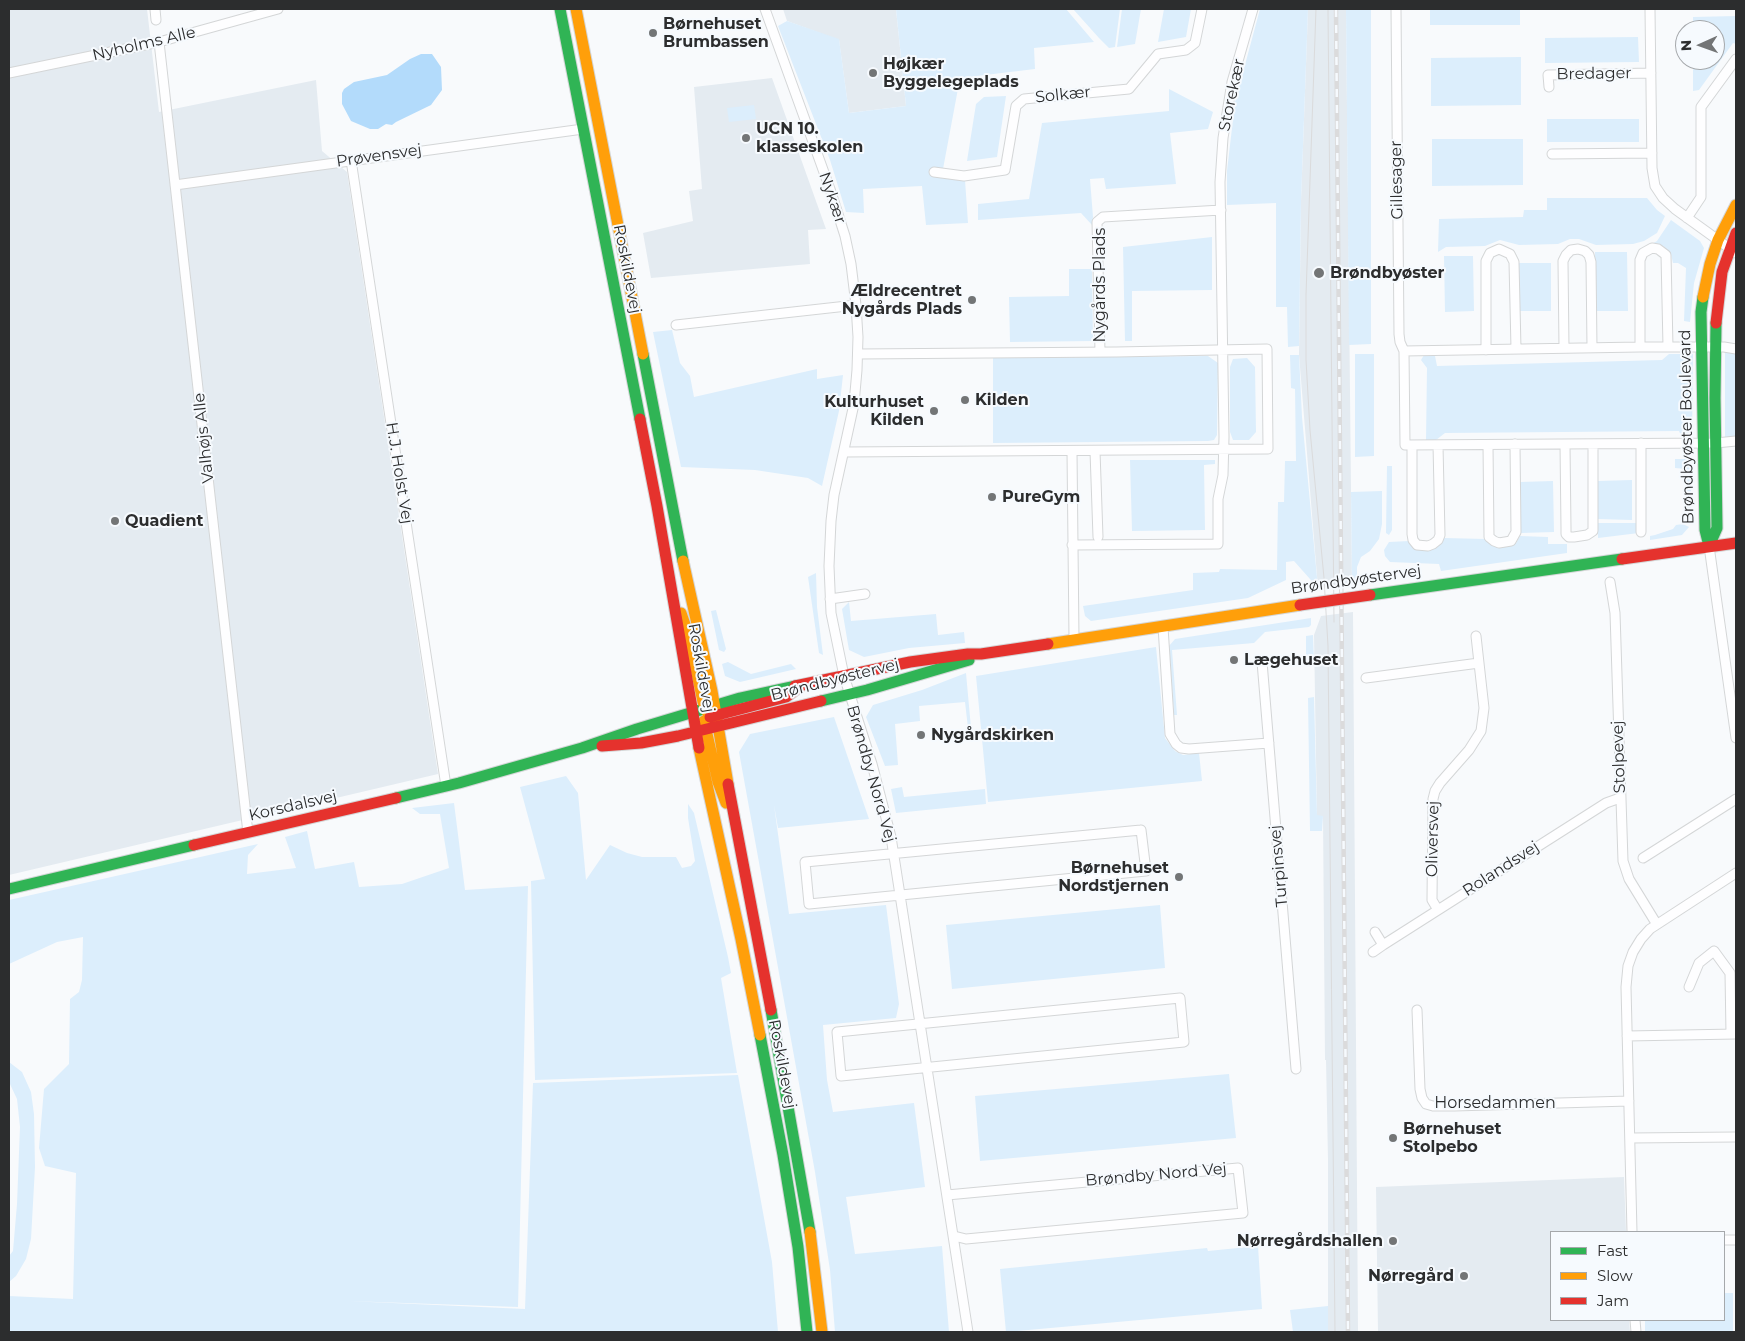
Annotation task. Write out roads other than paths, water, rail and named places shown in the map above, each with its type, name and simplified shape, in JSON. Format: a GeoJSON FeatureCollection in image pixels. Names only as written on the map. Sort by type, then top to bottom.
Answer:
{"type":"FeatureCollection","features":[{"type":"Feature","properties":{"kind":"street"},"geometry":{"type":"LineString","coordinates":[[155,9],[156,20]]}},
{"type":"Feature","properties":{"kind":"street","name":"Nyholms Alle"},"geometry":{"type":"LineString","coordinates":[[9,73],[159,42],[278,9]]}},
{"type":"Feature","properties":{"kind":"street","name":"Roskildevej"},"geometry":{"type":"LineString","coordinates":[[560,9],[671,587],[735,824],[776,1031],[809,1218],[816,1265],[822,1332]]}},
{"type":"Feature","properties":{"kind":"street","name":"Roskildevej"},"geometry":{"type":"LineString","coordinates":[[576,9],[676,523],[741,939],[783,1155],[798,1247],[807,1332]]}},
{"type":"Feature","properties":{"kind":"street","name":"Nykær"},"geometry":{"type":"LineString","coordinates":[[764,9],[845,236],[851,264],[856,305],[858,354],[854,404],[834,495],[828,566],[833,624],[849,694]]}},
{"type":"Feature","properties":{"kind":"street","name":"Solkær"},"geometry":{"type":"LineString","coordinates":[[934,172],[964,176],[1005,170],[1016,106],[1024,99],[1129,89],[1158,54],[1186,50],[1195,43],[1202,9]]}},
{"type":"Feature","properties":{"kind":"street","name":"Storekær"},"geometry":{"type":"LineString","coordinates":[[1221,210],[1220,182],[1225,117],[1232,82],[1253,9]]}},
{"type":"Feature","properties":{"kind":"street","name":"Gillesager"},"geometry":{"type":"LineString","coordinates":[[1396,9],[1399,334],[1404,351],[1405,445],[1412,445]]}},
{"type":"Feature","properties":{"kind":"street","name":"Bredager"},"geometry":{"type":"LineString","coordinates":[[1650,9],[1652,178],[1658,192],[1675,209],[1733,251]]}},
{"type":"Feature","properties":{"kind":"street","name":"Valhøjs Alle"},"geometry":{"type":"LineString","coordinates":[[159,42],[248,833]]}},
{"type":"Feature","properties":{"kind":"street"},"geometry":{"type":"LineString","coordinates":[[1687,218],[1701,197],[1701,107],[1736,60]]}},
{"type":"Feature","properties":{"kind":"street","name":"Bredager"},"geometry":{"type":"LineString","coordinates":[[1549,87],[1548,74],[1651,73]]}},
{"type":"Feature","properties":{"kind":"street","name":"Prøvensvej"},"geometry":{"type":"LineString","coordinates":[[175,185],[583,129]]}},
{"type":"Feature","properties":{"kind":"street"},"geometry":{"type":"LineString","coordinates":[[1552,154],[1652,153]]}},
{"type":"Feature","properties":{"kind":"street","name":"H.J. Holst Vej"},"geometry":{"type":"LineString","coordinates":[[351,160],[446,786]]}},
{"type":"Feature","properties":{"kind":"street","name":"Brøndbyøster Boulevard"},"geometry":{"type":"LineString","coordinates":[[1709,546],[1705,530],[1701,312],[1704,284],[1718,240],[1736,205]]}},
{"type":"Feature","properties":{"kind":"street"},"geometry":{"type":"LineString","coordinates":[[1072,545],[1218,544],[1218,499],[1223,475],[1224,449],[1221,210]]}},
{"type":"Feature","properties":{"kind":"street","name":"Nygårds Plads"},"geometry":{"type":"LineString","coordinates":[[1100,352],[1097,222],[1103,217],[1221,210]]}},
{"type":"Feature","properties":{"kind":"street","name":"Brøndbyøster Boulevard"},"geometry":{"type":"LineString","coordinates":[[1709,546],[1717,528],[1716,313],[1719,289],[1733,251],[1736,234]]}},
{"type":"Feature","properties":{"kind":"street"},"geometry":{"type":"LineString","coordinates":[[1640,347],[1640,260],[1643,252],[1652,248],[1658,249],[1666,255],[1668,347]]}},
{"type":"Feature","properties":{"kind":"street"},"geometry":{"type":"LineString","coordinates":[[1486,350],[1486,261],[1490,253],[1499,249],[1510,254],[1514,262],[1516,349]]}},
{"type":"Feature","properties":{"kind":"street"},"geometry":{"type":"LineString","coordinates":[[1564,348],[1562,261],[1571,250],[1578,249],[1585,251],[1589,255],[1591,262],[1592,348]]}},
{"type":"Feature","properties":{"kind":"street"},"geometry":{"type":"LineString","coordinates":[[676,325],[856,305]]}},
{"type":"Feature","properties":{"kind":"street"},"geometry":{"type":"LineString","coordinates":[[1404,351],[1640,347],[1715,347],[1736,349]]}},
{"type":"Feature","properties":{"kind":"street","name":"Nygårds Plads"},"geometry":{"type":"LineString","coordinates":[[844,452],[1268,449],[1267,349],[858,354]]}},
{"type":"Feature","properties":{"kind":"street"},"geometry":{"type":"LineString","coordinates":[[1438,445],[1440,535],[1433,544],[1428,546],[1417,545],[1413,540],[1412,534],[1412,445],[1716,443],[1736,441]]}},
{"type":"Feature","properties":{"kind":"street"},"geometry":{"type":"LineString","coordinates":[[1641,443],[1641,532]]}},
{"type":"Feature","properties":{"kind":"street"},"geometry":{"type":"LineString","coordinates":[[1488,445],[1489,536],[1499,543],[1511,541],[1516,532],[1515,444]]}},
{"type":"Feature","properties":{"kind":"street"},"geometry":{"type":"LineString","coordinates":[[1565,444],[1566,534],[1574,537],[1587,535],[1593,531],[1592,444]]}},
{"type":"Feature","properties":{"kind":"street"},"geometry":{"type":"LineString","coordinates":[[1095,450],[1098,537]]}},
{"type":"Feature","properties":{"kind":"street"},"geometry":{"type":"LineString","coordinates":[[1072,451],[1074,639]]}},
{"type":"Feature","properties":{"kind":"street","name":"Brøndbyøstervej"},"geometry":{"type":"LineString","coordinates":[[706,718],[803,684],[910,662],[981,654],[1300,605],[1736,543]]}},
{"type":"Feature","properties":{"kind":"street"},"geometry":{"type":"LineString","coordinates":[[1709,546],[1736,738]]}},
{"type":"Feature","properties":{"kind":"street","name":"Stolpevej"},"geometry":{"type":"LineString","coordinates":[[1610,582],[1615,613],[1620,798],[1624,868],[1656,923]]}},
{"type":"Feature","properties":{"kind":"street"},"geometry":{"type":"LineString","coordinates":[[830,598],[865,594]]}},
{"type":"Feature","properties":{"kind":"street"},"geometry":{"type":"LineString","coordinates":[[1163,627],[1170,734],[1176,744],[1181,748],[1189,749],[1269,743]]}},
{"type":"Feature","properties":{"kind":"street","name":"Oliversvej"},"geometry":{"type":"LineString","coordinates":[[1438,910],[1432,900],[1433,799],[1440,783],[1469,750],[1481,731],[1484,708],[1476,636]]}},
{"type":"Feature","properties":{"kind":"street","name":"Brøndbyøstervej"},"geometry":{"type":"LineString","coordinates":[[706,718],[849,694],[968,660],[981,654]]}},
{"type":"Feature","properties":{"kind":"street","name":"Turpinsvej"},"geometry":{"type":"LineString","coordinates":[[1262,662],[1296,1069]]}},
{"type":"Feature","properties":{"kind":"street"},"geometry":{"type":"LineString","coordinates":[[1366,678],[1479,664]]}},
{"type":"Feature","properties":{"kind":"street","name":"Brøndby Nord Vej"},"geometry":{"type":"LineString","coordinates":[[849,694],[872,764],[894,854],[968,1332]]}},
{"type":"Feature","properties":{"kind":"street","name":"Korsdalsvej"},"geometry":{"type":"LineString","coordinates":[[582,748],[641,743],[706,718]]}},
{"type":"Feature","properties":{"kind":"street","name":"Korsdalsvej"},"geometry":{"type":"LineString","coordinates":[[9,889],[446,786],[582,748],[637,729],[706,718]]}},
{"type":"Feature","properties":{"kind":"street","name":"Rolandsvej"},"geometry":{"type":"LineString","coordinates":[[1373,952],[1606,803],[1620,798]]}},
{"type":"Feature","properties":{"kind":"street"},"geometry":{"type":"LineString","coordinates":[[1643,858],[1736,799]]}},
{"type":"Feature","properties":{"kind":"street","name":"Brøndby Nord Vej"},"geometry":{"type":"LineString","coordinates":[[1142,830],[1146,871],[809,904],[805,862],[894,854],[1142,830]]}},
{"type":"Feature","properties":{"kind":"street"},"geometry":{"type":"LineString","coordinates":[[1632,1231],[1626,980],[1628,966],[1633,952],[1641,939],[1656,923],[1736,874]]}},
{"type":"Feature","properties":{"kind":"street"},"geometry":{"type":"LineString","coordinates":[[1375,932],[1383,945]]}},
{"type":"Feature","properties":{"kind":"street"},"geometry":{"type":"LineString","coordinates":[[1627,1036],[1734,1034],[1730,973],[1714,951],[1699,963],[1689,987]]}},
{"type":"Feature","properties":{"kind":"street"},"geometry":{"type":"LineString","coordinates":[[1180,998],[1184,1042],[841,1076],[837,1032],[920,1024],[1180,998]]}},
{"type":"Feature","properties":{"kind":"street","name":"Horsedammen"},"geometry":{"type":"LineString","coordinates":[[1417,1010],[1420,1089],[1426,1104],[1454,1106],[1629,1101]]}},
{"type":"Feature","properties":{"kind":"street"},"geometry":{"type":"LineString","coordinates":[[1630,1138],[1736,1137]]}},
{"type":"Feature","properties":{"kind":"street","name":"Brøndby Nord Vej"},"geometry":{"type":"LineString","coordinates":[[947,1195],[1238,1168],[1243,1213],[966,1239],[954,1236]]}},
{"type":"Feature","properties":{"kind":"water"},"geometry":{"type":"Polygon","coordinates":[[[421,54],[432,54],[441,67],[442,90],[431,105],[392,125],[386,124],[378,129],[370,129],[351,121],[342,104],[344,89],[354,82],[387,75],[410,59],[421,54]]]}},
{"type":"Feature","properties":{"kind":"tram line"},"geometry":{"type":"LineString","coordinates":[[1316,9],[1306,295],[1306,360],[1328,646],[1335,1332]]}},
{"type":"Feature","properties":{"kind":"tram line"},"geometry":{"type":"LineString","coordinates":[[1328,9],[1334,622]]}},
{"type":"Feature","properties":{"kind":"railway"},"geometry":{"type":"LineString","coordinates":[[1336,9],[1348,1332]]}},
{"type":"Feature","properties":{"kind":"place","name":"Børnehuset Brumbassen"},"geometry":{"type":"Point","coordinates":[653,33]}},
{"type":"Feature","properties":{"kind":"place","name":"Højkær Byggelegeplads"},"geometry":{"type":"Point","coordinates":[873,73]}},
{"type":"Feature","properties":{"kind":"place","name":"UCN 10. klasseskolen"},"geometry":{"type":"Point","coordinates":[746,138]}},
{"type":"Feature","properties":{"kind":"place","name":"Brøndbyøster"},"geometry":{"type":"Point","coordinates":[1319,273]}},
{"type":"Feature","properties":{"kind":"place","name":"Ældrecentret Nygårds Plads"},"geometry":{"type":"Point","coordinates":[972,300]}},
{"type":"Feature","properties":{"kind":"place","name":"Kilden"},"geometry":{"type":"Point","coordinates":[965,400]}},
{"type":"Feature","properties":{"kind":"place","name":"Kulturhuset Kilden"},"geometry":{"type":"Point","coordinates":[934,411]}},
{"type":"Feature","properties":{"kind":"place","name":"PureGym"},"geometry":{"type":"Point","coordinates":[992,497]}},
{"type":"Feature","properties":{"kind":"place","name":"Quadient"},"geometry":{"type":"Point","coordinates":[115,521]}},
{"type":"Feature","properties":{"kind":"place","name":"Lægehuset"},"geometry":{"type":"Point","coordinates":[1234,660]}},
{"type":"Feature","properties":{"kind":"place","name":"Nygårdskirken"},"geometry":{"type":"Point","coordinates":[921,735]}},
{"type":"Feature","properties":{"kind":"place","name":"Børnehuset Nordstjernen"},"geometry":{"type":"Point","coordinates":[1179,877]}},
{"type":"Feature","properties":{"kind":"place","name":"Børnehuset Stolpebo"},"geometry":{"type":"Point","coordinates":[1393,1138]}},
{"type":"Feature","properties":{"kind":"place","name":"Nørregårdshallen"},"geometry":{"type":"Point","coordinates":[1393,1241]}},
{"type":"Feature","properties":{"kind":"place","name":"Nørregård"},"geometry":{"type":"Point","coordinates":[1464,1276]}}]}
